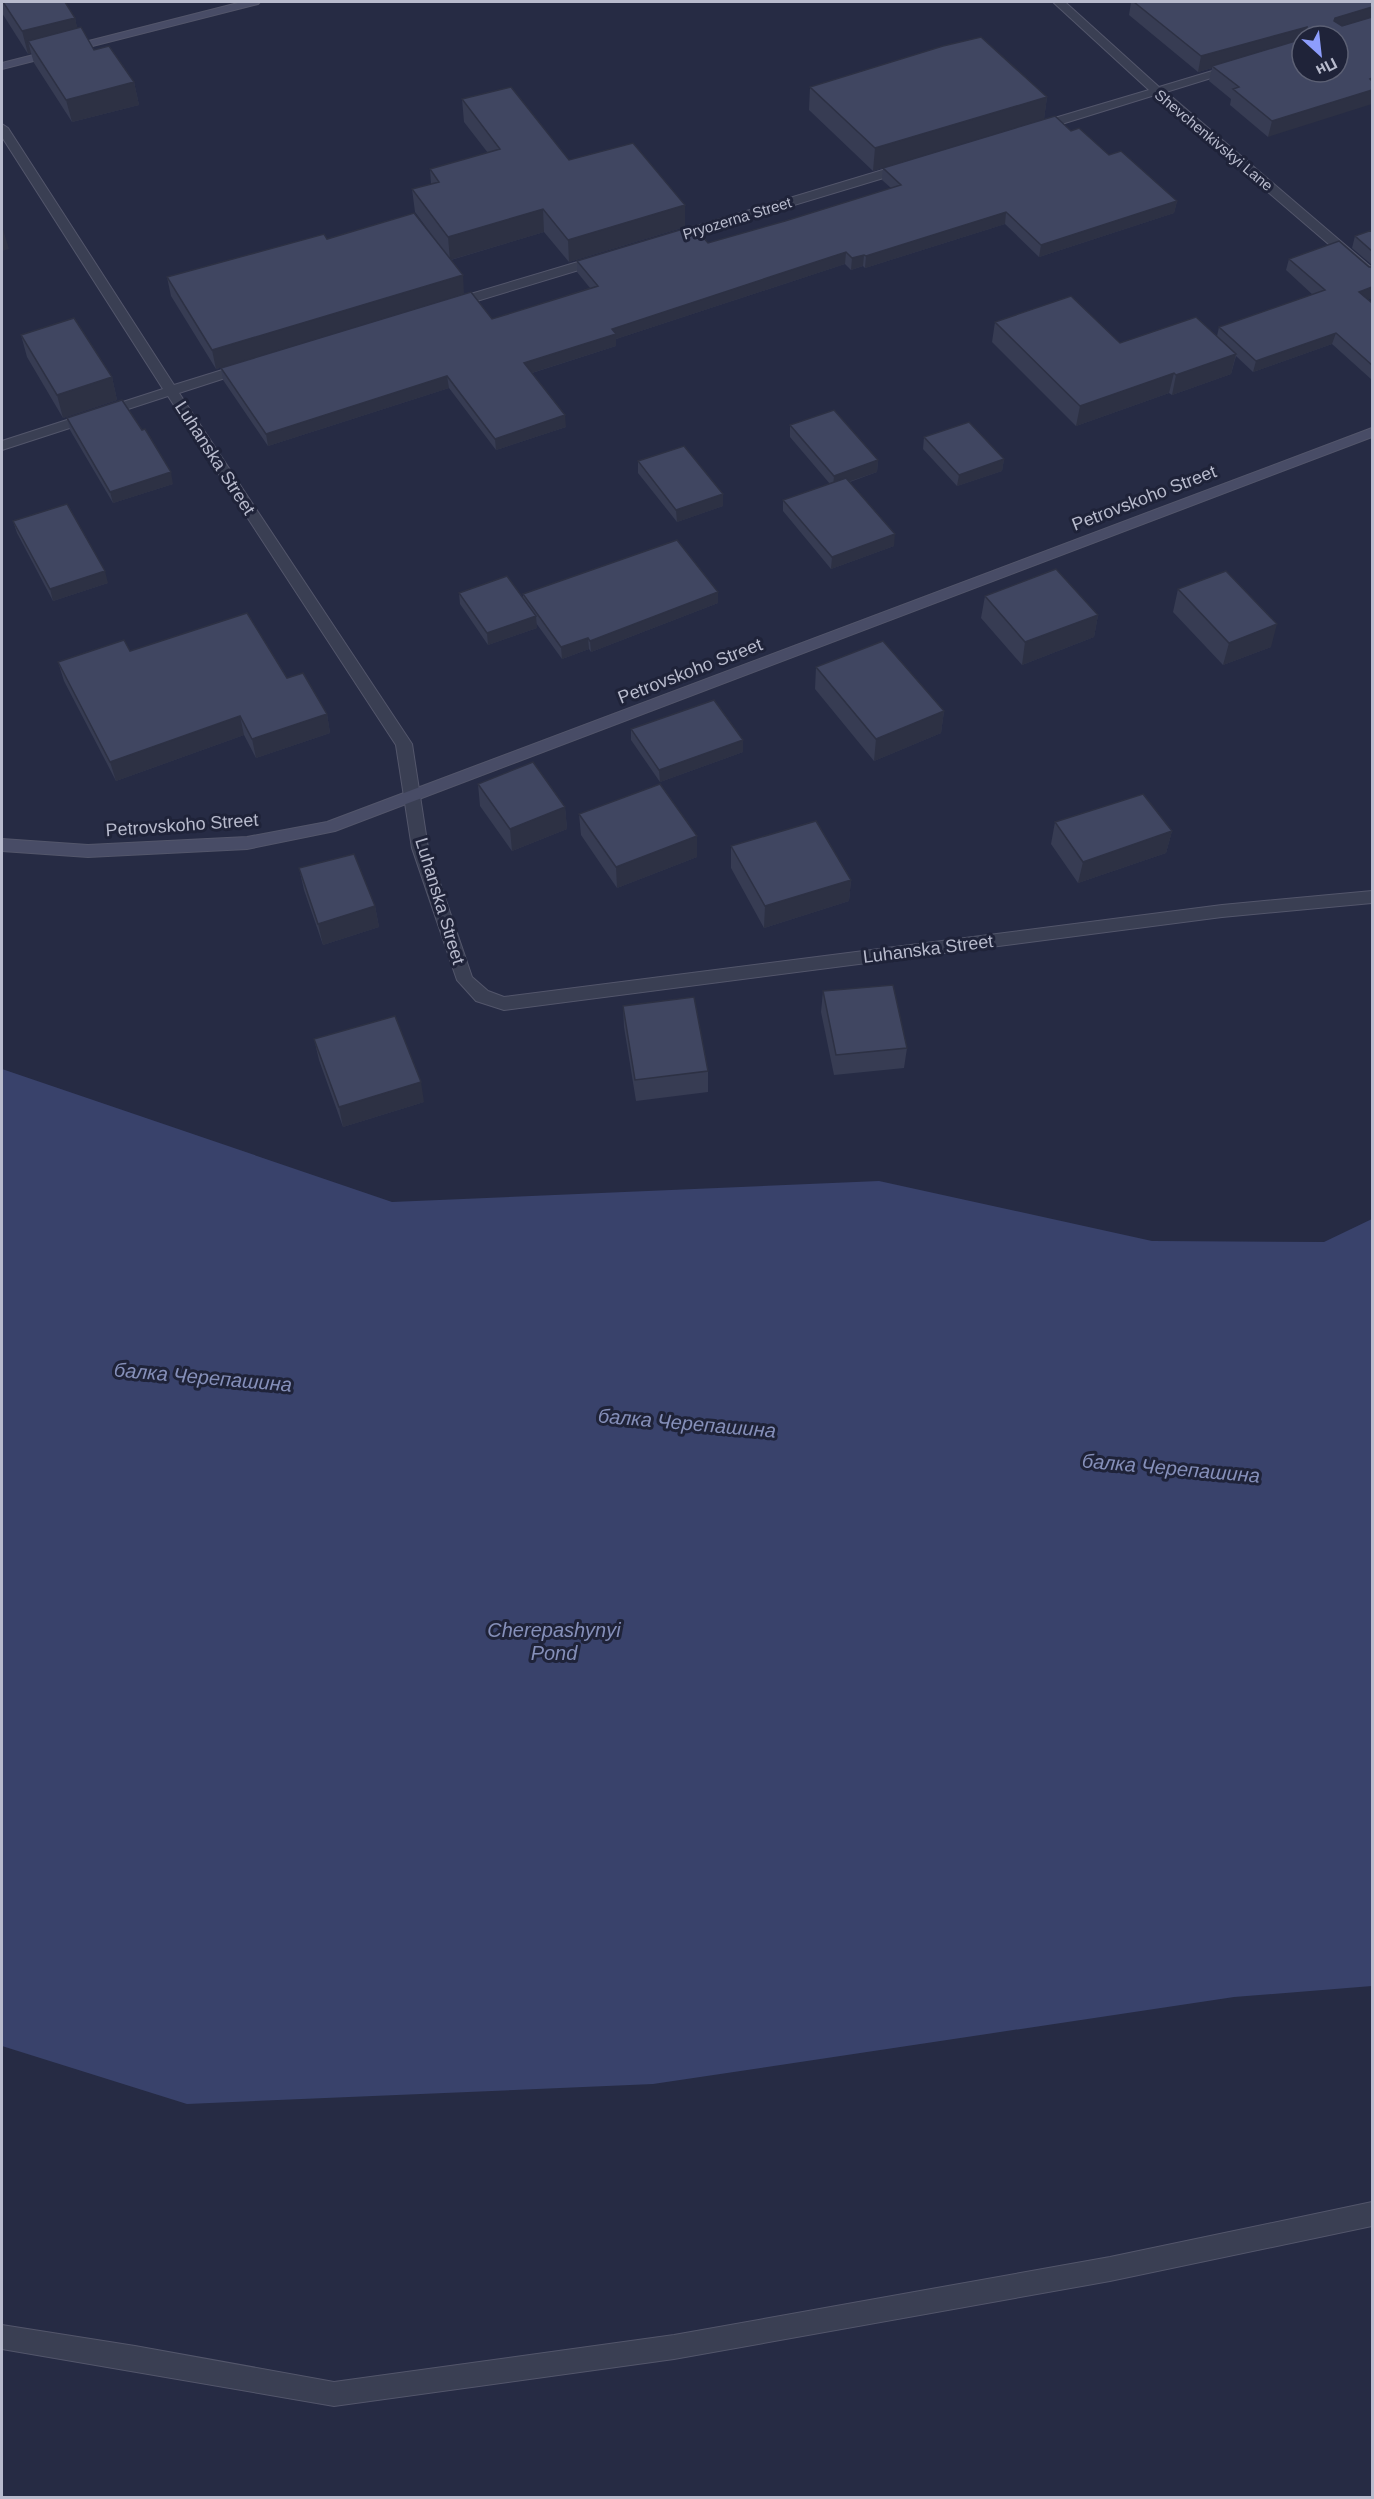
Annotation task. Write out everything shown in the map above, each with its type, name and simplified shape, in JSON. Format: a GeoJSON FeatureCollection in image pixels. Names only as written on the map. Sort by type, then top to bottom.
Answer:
{"type":"FeatureCollection","features":[{"type":"Feature","properties":{"kind":"main road"},"geometry":{"type":"LineString","coordinates":[[2,66],[254,2]]}},
{"type":"Feature","properties":{"kind":"main road","name":"Petrovskoho Street"},"geometry":{"type":"LineString","coordinates":[[2,845],[88,851],[247,843],[329,826],[413,797],[1372,432]]}},
{"type":"Feature","properties":{"kind":"street","name":"Shevchenkivskyi Lane"},"geometry":{"type":"LineString","coordinates":[[1059,2],[1157,91],[1372,274]]}},
{"type":"Feature","properties":{"kind":"street"},"geometry":{"type":"LineString","coordinates":[[1019,133],[1246,64]]}},
{"type":"Feature","properties":{"kind":"street","name":"Luhanska Street"},"geometry":{"type":"LineString","coordinates":[[2,128],[170,390],[404,744],[420,848],[465,980],[482,996],[504,1004],[1222,911],[1372,897]]}},
{"type":"Feature","properties":{"kind":"street","name":"Pryozerna Street"},"geometry":{"type":"LineString","coordinates":[[663,240],[916,164]]}},
{"type":"Feature","properties":{"kind":"street"},"geometry":{"type":"LineString","coordinates":[[434,310],[606,258]]}},
{"type":"Feature","properties":{"kind":"street"},"geometry":{"type":"LineString","coordinates":[[2,446],[262,362]]}},
{"type":"Feature","properties":{"kind":"street"},"geometry":{"type":"LineString","coordinates":[[2,2337],[135,2358],[334,2394],[674,2347],[1110,2269],[1372,2214]]}},
{"type":"Feature","properties":{"kind":"water","name":"Cherepashynyi Pond"},"geometry":{"type":"Polygon","coordinates":[[[2,1069],[392,1202],[879,1181],[1152,1241],[1324,1242],[1372,1219],[1372,1986],[1234,1997],[653,2084],[187,2104],[2,2046],[2,1069]]]}},
{"type":"Feature","properties":{"kind":"building"},"geometry":{"type":"Polygon","coordinates":[[[3,2],[65,2],[75,18],[22,31],[3,2]]]}},
{"type":"Feature","properties":{"kind":"building"},"geometry":{"type":"Polygon","coordinates":[[[1134,2],[1372,2],[1372,7],[1335,18],[1334,21],[1339,24],[1290,24],[1290,32],[1201,56],[1134,2]]]}},
{"type":"Feature","properties":{"kind":"building"},"geometry":{"type":"Polygon","coordinates":[[[1372,17],[1372,78],[1370,79],[1372,90],[1272,121],[1233,89],[1239,87],[1212,66],[1290,43],[1290,84],[1350,84],[1349,24],[1372,17]]]}},
{"type":"Feature","properties":{"kind":"building"},"geometry":{"type":"Polygon","coordinates":[[[81,27],[94,50],[109,46],[134,82],[66,100],[28,41],[81,27]]]}},
{"type":"Feature","properties":{"kind":"building"},"geometry":{"type":"Polygon","coordinates":[[[981,37],[1047,97],[875,148],[810,87],[943,46],[981,37]]]}},
{"type":"Feature","properties":{"kind":"building"},"geometry":{"type":"Polygon","coordinates":[[[511,87],[569,160],[633,143],[685,205],[568,240],[543,209],[448,237],[412,189],[439,182],[430,169],[500,149],[462,99],[511,87]]]}},
{"type":"Feature","properties":{"kind":"building"},"geometry":{"type":"Polygon","coordinates":[[[1055,116],[1071,131],[1079,128],[1109,155],[1121,151],[1177,201],[1041,245],[1006,212],[866,256],[852,258],[846,252],[612,329],[616,334],[524,363],[565,415],[495,439],[447,376],[266,434],[221,368],[471,292],[492,319],[598,286],[577,261],[693,226],[708,243],[785,221],[901,185],[883,168],[1055,116]]]}},
{"type":"Feature","properties":{"kind":"building"},"geometry":{"type":"Polygon","coordinates":[[[414,213],[463,275],[212,350],[167,277],[324,234],[327,239],[414,213]]]}},
{"type":"Feature","properties":{"kind":"building"},"geometry":{"type":"Polygon","coordinates":[[[1372,230],[1372,251],[1355,236],[1372,230]]]}},
{"type":"Feature","properties":{"kind":"building"},"geometry":{"type":"Polygon","coordinates":[[[1339,241],[1369,267],[1372,267],[1372,287],[1359,292],[1372,303],[1372,365],[1336,333],[1256,361],[1219,327],[1325,290],[1289,259],[1339,241]]]}},
{"type":"Feature","properties":{"kind":"building"},"geometry":{"type":"Polygon","coordinates":[[[1071,296],[1120,343],[1196,317],[1236,354],[1080,406],[995,322],[1071,296]]]}},
{"type":"Feature","properties":{"kind":"building"},"geometry":{"type":"Polygon","coordinates":[[[74,318],[112,377],[57,395],[21,335],[74,318]]]}},
{"type":"Feature","properties":{"kind":"building"},"geometry":{"type":"Polygon","coordinates":[[[122,400],[142,430],[145,429],[171,472],[110,492],[67,418],[122,400]]]}},
{"type":"Feature","properties":{"kind":"building"},"geometry":{"type":"Polygon","coordinates":[[[834,410],[878,460],[834,476],[790,425],[834,410]]]}},
{"type":"Feature","properties":{"kind":"building"},"geometry":{"type":"Polygon","coordinates":[[[969,422],[1004,459],[959,475],[924,437],[969,422]]]}},
{"type":"Feature","properties":{"kind":"building"},"geometry":{"type":"Polygon","coordinates":[[[684,446],[723,494],[676,510],[638,461],[684,446]]]}},
{"type":"Feature","properties":{"kind":"building"},"geometry":{"type":"Polygon","coordinates":[[[846,478],[895,534],[832,557],[783,500],[846,478]]]}},
{"type":"Feature","properties":{"kind":"building"},"geometry":{"type":"Polygon","coordinates":[[[67,504],[105,571],[50,589],[13,521],[67,504]]]}},
{"type":"Feature","properties":{"kind":"building"},"geometry":{"type":"Polygon","coordinates":[[[677,540],[718,592],[590,641],[588,638],[561,647],[523,594],[677,540]]]}},
{"type":"Feature","properties":{"kind":"building"},"geometry":{"type":"Polygon","coordinates":[[[1056,569],[1098,615],[1025,642],[985,596],[1056,569]]]}},
{"type":"Feature","properties":{"kind":"building"},"geometry":{"type":"Polygon","coordinates":[[[1226,571],[1277,624],[1229,643],[1178,589],[1226,571]]]}},
{"type":"Feature","properties":{"kind":"building"},"geometry":{"type":"Polygon","coordinates":[[[507,576],[536,616],[487,633],[459,593],[507,576]]]}},
{"type":"Feature","properties":{"kind":"building"},"geometry":{"type":"Polygon","coordinates":[[[247,613],[287,678],[303,673],[327,714],[252,739],[240,716],[110,762],[58,662],[124,640],[130,651],[247,613]]]}},
{"type":"Feature","properties":{"kind":"building"},"geometry":{"type":"Polygon","coordinates":[[[883,641],[944,711],[876,739],[816,667],[883,641]]]}},
{"type":"Feature","properties":{"kind":"building"},"geometry":{"type":"Polygon","coordinates":[[[714,700],[743,740],[659,770],[631,729],[714,700]]]}},
{"type":"Feature","properties":{"kind":"building"},"geometry":{"type":"Polygon","coordinates":[[[533,762],[565,807],[510,829],[478,784],[533,762]]]}},
{"type":"Feature","properties":{"kind":"building"},"geometry":{"type":"Polygon","coordinates":[[[660,784],[697,836],[616,867],[579,814],[660,784]]]}},
{"type":"Feature","properties":{"kind":"building"},"geometry":{"type":"Polygon","coordinates":[[[1143,794],[1172,831],[1083,862],[1055,822],[1143,794]]]}},
{"type":"Feature","properties":{"kind":"building"},"geometry":{"type":"Polygon","coordinates":[[[816,821],[851,880],[765,906],[731,846],[816,821]]]}},
{"type":"Feature","properties":{"kind":"building"},"geometry":{"type":"Polygon","coordinates":[[[354,854],[375,906],[318,924],[299,868],[354,854]]]}},
{"type":"Feature","properties":{"kind":"building"},"geometry":{"type":"Polygon","coordinates":[[[893,985],[907,1048],[836,1055],[823,991],[893,985]]]}},
{"type":"Feature","properties":{"kind":"building"},"geometry":{"type":"Polygon","coordinates":[[[694,997],[708,1071],[635,1080],[623,1006],[694,997]]]}},
{"type":"Feature","properties":{"kind":"building"},"geometry":{"type":"Polygon","coordinates":[[[395,1016],[421,1082],[339,1107],[314,1039],[395,1016]]]}},
{"type":"Feature","properties":{"kind":"water label","name":"балка Черепашина"},"geometry":{"type":"Point","coordinates":[203,1377]}},
{"type":"Feature","properties":{"kind":"water label","name":"балка Черепашина"},"geometry":{"type":"Point","coordinates":[687,1423]}},
{"type":"Feature","properties":{"kind":"water label","name":"балка Черепашина"},"geometry":{"type":"Point","coordinates":[1171,1468]}}]}
